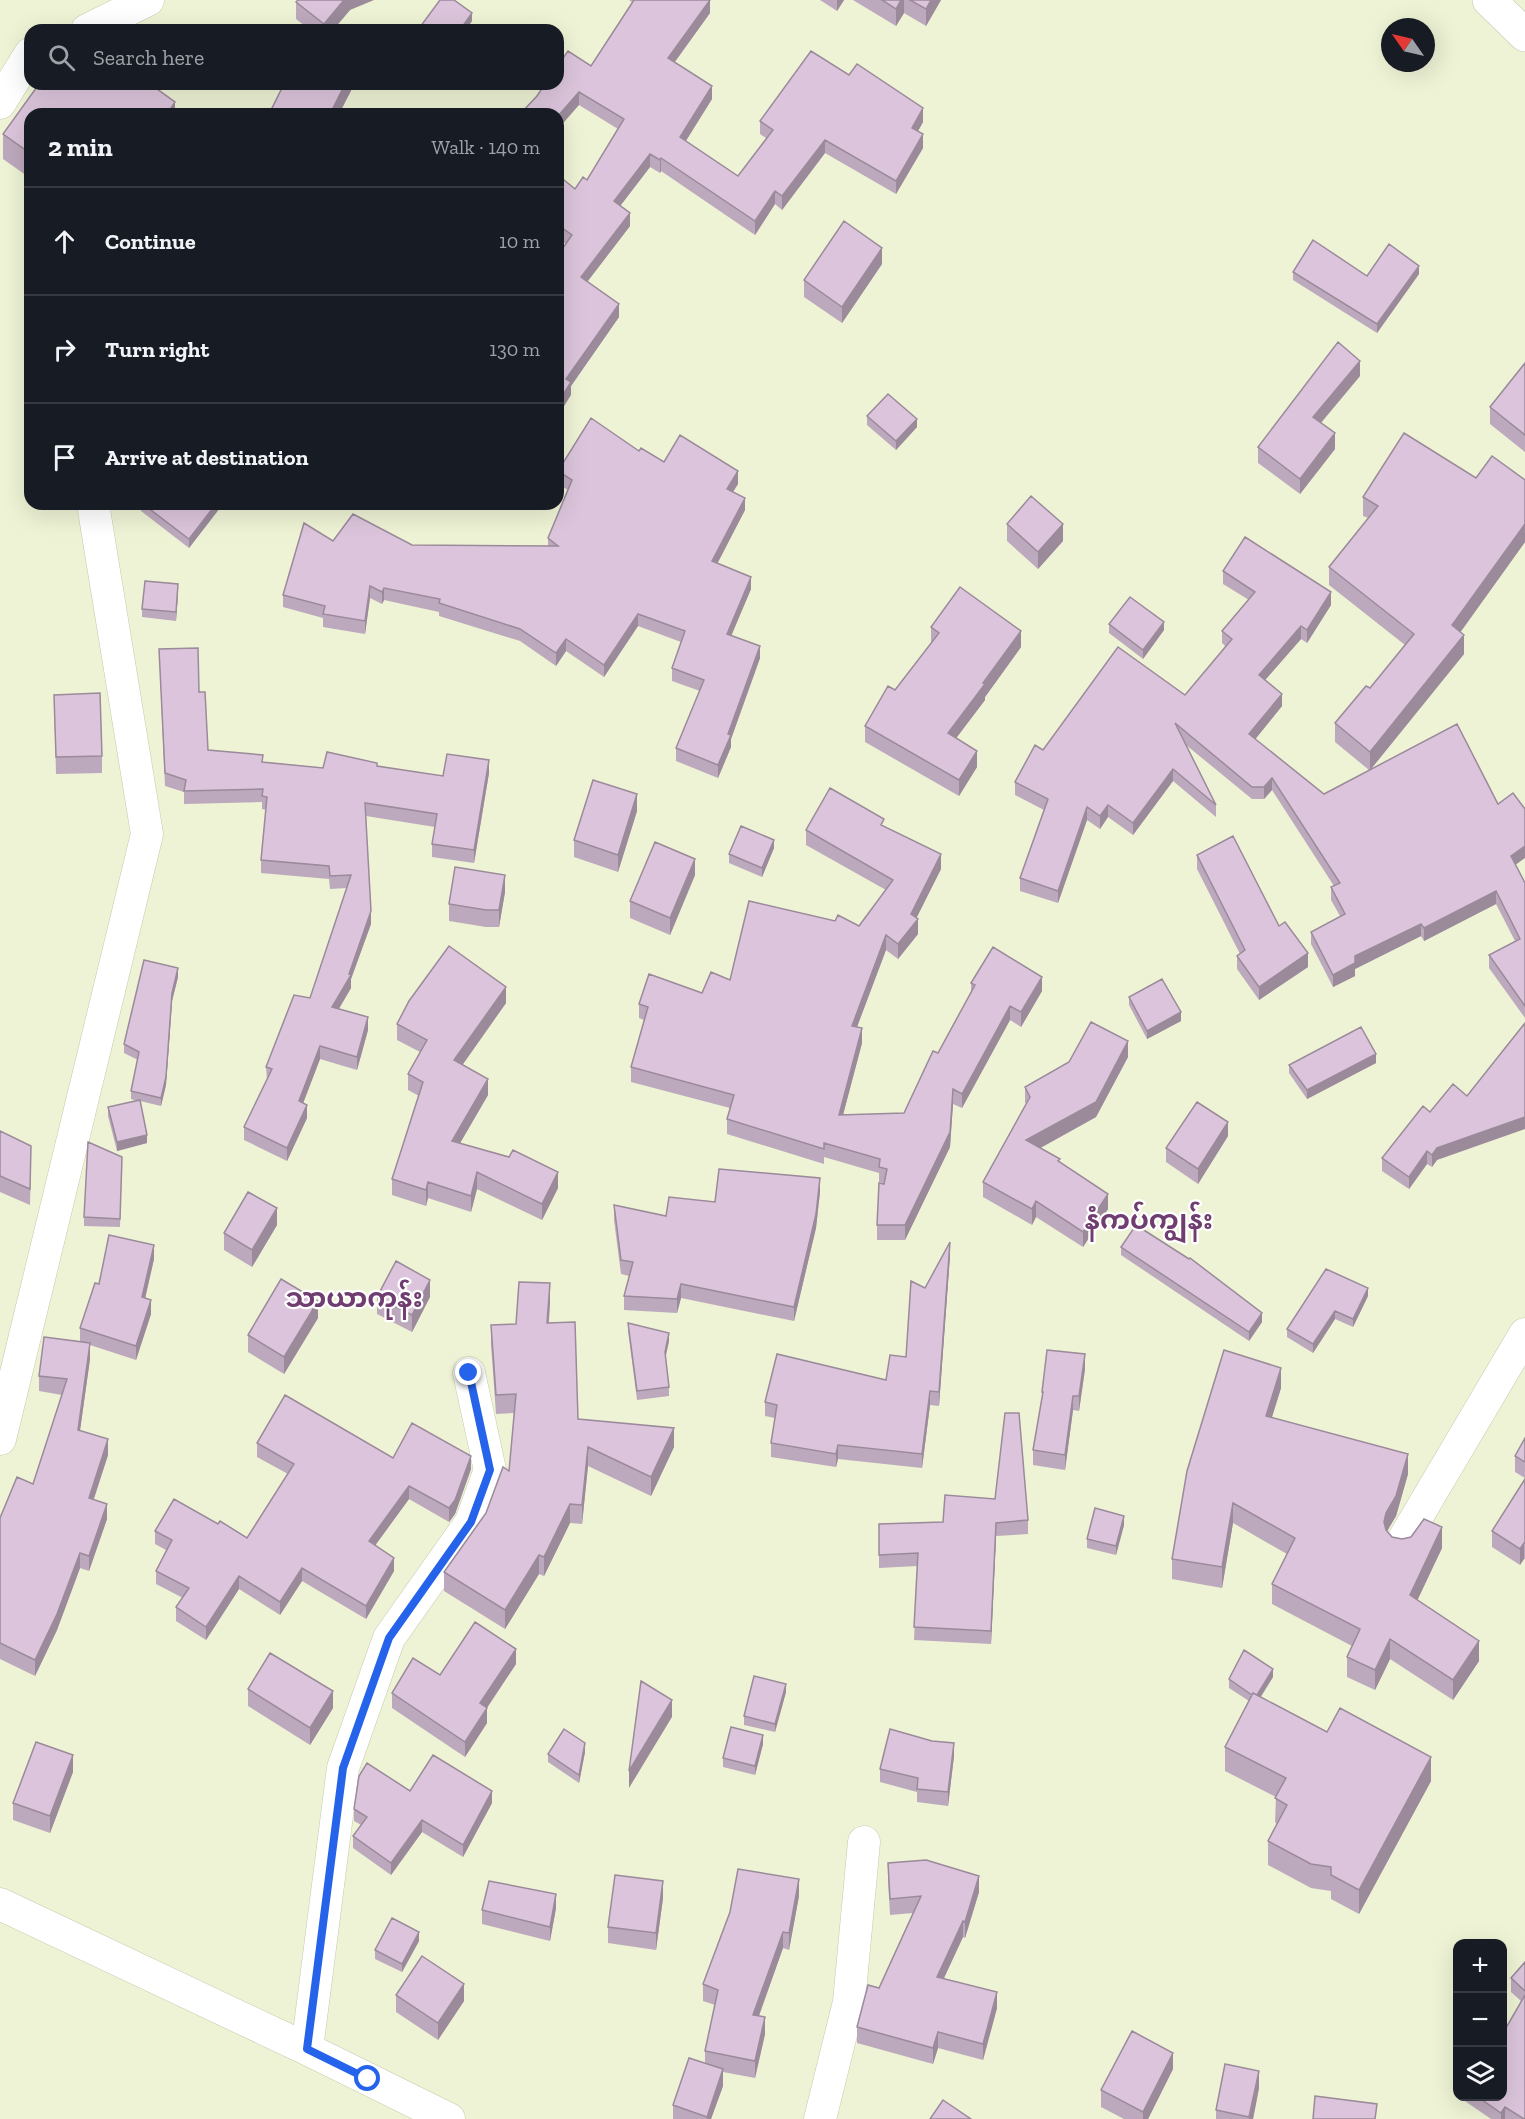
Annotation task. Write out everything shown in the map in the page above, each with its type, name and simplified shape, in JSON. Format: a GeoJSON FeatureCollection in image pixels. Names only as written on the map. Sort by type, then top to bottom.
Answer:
{"type":"FeatureCollection","features":[{"type":"Feature","properties":{"kind":"street"},"geometry":{"type":"LineString","coordinates":[[99,24],[148,0]]}},
{"type":"Feature","properties":{"kind":"street"},"geometry":{"type":"LineString","coordinates":[[1489,0],[1525,35]]}},
{"type":"Feature","properties":{"kind":"street"},"geometry":{"type":"LineString","coordinates":[[0,104],[24,64]]}},
{"type":"Feature","properties":{"kind":"street"},"geometry":{"type":"LineString","coordinates":[[0,1439],[147,834],[94,510]]}},
{"type":"Feature","properties":{"kind":"street"},"geometry":{"type":"LineString","coordinates":[[1402,1542],[1525,1334]]}},
{"type":"Feature","properties":{"kind":"street"},"geometry":{"type":"LineString","coordinates":[[307,2049],[343,1768],[389,1638],[471,1522],[490,1470],[469,1373]]}},
{"type":"Feature","properties":{"kind":"street"},"geometry":{"type":"LineString","coordinates":[[820,2119],[849,2002],[864,1842]]}},
{"type":"Feature","properties":{"kind":"street"},"geometry":{"type":"LineString","coordinates":[[0,1904],[307,2049],[449,2119]]}},
{"type":"Feature","properties":{"kind":"building"},"geometry":{"type":"Polygon","coordinates":[[[298,0],[344,0],[324,24],[296,2],[298,0]]]}},
{"type":"Feature","properties":{"kind":"building"},"geometry":{"type":"Polygon","coordinates":[[[440,0],[454,0],[472,13],[464,24],[422,24],[440,0]]]}},
{"type":"Feature","properties":{"kind":"building"},"geometry":{"type":"Polygon","coordinates":[[[634,0],[710,0],[668,58],[712,86],[680,137],[738,176],[773,130],[760,121],[811,51],[849,75],[857,64],[923,108],[912,128],[923,134],[896,181],[825,140],[782,196],[775,191],[755,221],[661,158],[660,160],[650,154],[614,201],[630,213],[581,277],[619,304],[566,379],[571,382],[564,393],[564,246],[572,235],[564,229],[564,180],[575,189],[583,177],[587,180],[624,119],[579,92],[564,109],[526,108],[541,90],[564,90],[564,57],[568,51],[591,66],[634,0]]]}},
{"type":"Feature","properties":{"kind":"building"},"geometry":{"type":"Polygon","coordinates":[[[882,0],[901,0],[896,9],[882,0]]]}},
{"type":"Feature","properties":{"kind":"building"},"geometry":{"type":"Polygon","coordinates":[[[910,0],[931,0],[926,9],[910,0]]]}},
{"type":"Feature","properties":{"kind":"building"},"geometry":{"type":"Polygon","coordinates":[[[35,90],[158,90],[175,102],[171,108],[24,108],[24,149],[3,134],[35,90]]]}},
{"type":"Feature","properties":{"kind":"building"},"geometry":{"type":"Polygon","coordinates":[[[281,90],[342,90],[333,108],[272,108],[281,90]]]}},
{"type":"Feature","properties":{"kind":"building"},"geometry":{"type":"Polygon","coordinates":[[[844,221],[882,248],[842,307],[804,280],[844,221]]]}},
{"type":"Feature","properties":{"kind":"building"},"geometry":{"type":"Polygon","coordinates":[[[1313,240],[1367,276],[1389,244],[1419,266],[1377,324],[1293,272],[1313,240]]]}},
{"type":"Feature","properties":{"kind":"building"},"geometry":{"type":"Polygon","coordinates":[[[1338,342],[1360,361],[1313,417],[1335,433],[1300,479],[1258,447],[1338,342]]]}},
{"type":"Feature","properties":{"kind":"building"},"geometry":{"type":"Polygon","coordinates":[[[1525,363],[1525,435],[1490,407],[1525,363]]]}},
{"type":"Feature","properties":{"kind":"building"},"geometry":{"type":"Polygon","coordinates":[[[888,394],[917,419],[896,441],[867,416],[888,394]]]}},
{"type":"Feature","properties":{"kind":"building"},"geometry":{"type":"Polygon","coordinates":[[[591,418],[639,451],[641,448],[664,462],[680,435],[738,471],[727,489],[745,498],[712,561],[751,577],[727,634],[760,646],[728,734],[731,735],[718,765],[676,748],[704,680],[672,668],[685,631],[638,614],[604,665],[566,639],[556,653],[520,629],[439,603],[440,599],[384,588],[382,592],[370,586],[365,621],[323,614],[325,606],[283,595],[304,523],[333,541],[353,514],[412,545],[558,546],[548,538],[560,510],[564,510],[564,499],[572,480],[564,475],[564,461],[591,418]]]}},
{"type":"Feature","properties":{"kind":"building"},"geometry":{"type":"Polygon","coordinates":[[[1404,433],[1476,478],[1492,456],[1525,480],[1525,524],[1452,625],[1464,635],[1370,752],[1335,723],[1366,686],[1370,688],[1414,634],[1329,567],[1378,506],[1363,497],[1404,433]]]}},
{"type":"Feature","properties":{"kind":"building"},"geometry":{"type":"Polygon","coordinates":[[[1031,496],[1063,524],[1038,552],[1007,524],[1031,496]]]}},
{"type":"Feature","properties":{"kind":"building"},"geometry":{"type":"Polygon","coordinates":[[[151,510],[211,510],[189,539],[151,510]]]}},
{"type":"Feature","properties":{"kind":"building"},"geometry":{"type":"Polygon","coordinates":[[[1245,537],[1331,592],[1307,630],[1301,626],[1259,675],[1282,694],[1249,734],[1324,794],[1457,724],[1498,804],[1513,793],[1525,809],[1525,846],[1511,856],[1525,883],[1525,1006],[1489,955],[1520,939],[1496,891],[1424,928],[1421,924],[1355,956],[1355,963],[1333,975],[1311,932],[1345,914],[1331,887],[1340,883],[1272,778],[1264,787],[1252,787],[1175,723],[1216,805],[1173,769],[1133,823],[1108,805],[1100,816],[1087,807],[1058,891],[1020,878],[1048,799],[1015,782],[1035,745],[1043,750],[1118,647],[1185,695],[1232,639],[1222,631],[1255,592],[1223,571],[1245,537]]]}},
{"type":"Feature","properties":{"kind":"building"},"geometry":{"type":"Polygon","coordinates":[[[145,581],[178,584],[176,612],[142,609],[145,581]]]}},
{"type":"Feature","properties":{"kind":"building"},"geometry":{"type":"Polygon","coordinates":[[[960,587],[1021,631],[948,733],[977,751],[959,780],[865,726],[888,686],[895,690],[939,633],[931,627],[960,587]]]}},
{"type":"Feature","properties":{"kind":"building"},"geometry":{"type":"Polygon","coordinates":[[[1130,597],[1164,622],[1143,650],[1109,624],[1130,597]]]}},
{"type":"Feature","properties":{"kind":"building"},"geometry":{"type":"Polygon","coordinates":[[[198,648],[199,692],[205,692],[208,750],[263,755],[262,762],[323,768],[327,752],[377,763],[377,766],[443,776],[447,754],[489,760],[474,850],[432,844],[437,814],[365,803],[371,911],[349,974],[351,975],[332,1007],[368,1017],[357,1057],[320,1046],[299,1101],[307,1105],[287,1148],[244,1127],[272,1069],[266,1067],[294,995],[310,998],[351,875],[330,876],[329,866],[261,860],[267,797],[262,796],[263,789],[184,791],[186,780],[165,773],[159,649],[198,648]]]}},
{"type":"Feature","properties":{"kind":"building"},"geometry":{"type":"Polygon","coordinates":[[[100,693],[102,756],[56,757],[54,695],[100,693]]]}},
{"type":"Feature","properties":{"kind":"building"},"geometry":{"type":"Polygon","coordinates":[[[593,780],[637,794],[618,855],[574,840],[593,780]]]}},
{"type":"Feature","properties":{"kind":"building"},"geometry":{"type":"Polygon","coordinates":[[[830,788],[884,819],[881,825],[941,854],[911,914],[918,919],[898,944],[886,935],[852,1026],[862,1028],[839,1115],[904,1113],[933,1051],[938,1053],[975,985],[971,983],[993,947],[1042,977],[1021,1012],[1010,1006],[962,1094],[953,1089],[950,1132],[905,1225],[877,1225],[879,1183],[884,1184],[887,1169],[879,1167],[880,1159],[824,1143],[824,1149],[727,1119],[734,1095],[631,1067],[648,1007],[639,1004],[649,974],[702,993],[711,972],[730,980],[749,901],[835,921],[838,915],[859,926],[893,880],[806,830],[830,788]]]}},
{"type":"Feature","properties":{"kind":"building"},"geometry":{"type":"Polygon","coordinates":[[[741,826],[774,840],[762,868],[729,854],[741,826]]]}},
{"type":"Feature","properties":{"kind":"building"},"geometry":{"type":"Polygon","coordinates":[[[1233,836],[1279,926],[1285,922],[1308,953],[1259,987],[1237,956],[1245,950],[1197,855],[1233,836]]]}},
{"type":"Feature","properties":{"kind":"building"},"geometry":{"type":"Polygon","coordinates":[[[655,842],[695,859],[670,918],[630,901],[655,842]]]}},
{"type":"Feature","properties":{"kind":"building"},"geometry":{"type":"Polygon","coordinates":[[[455,867],[505,875],[499,910],[449,904],[455,867]]]}},
{"type":"Feature","properties":{"kind":"building"},"geometry":{"type":"Polygon","coordinates":[[[449,946],[506,987],[454,1060],[488,1079],[452,1141],[509,1157],[513,1150],[558,1172],[542,1204],[477,1172],[471,1196],[428,1182],[426,1190],[392,1179],[423,1082],[408,1074],[427,1040],[397,1024],[409,1001],[449,946]]]}},
{"type":"Feature","properties":{"kind":"building"},"geometry":{"type":"Polygon","coordinates":[[[144,960],[178,968],[172,993],[166,1077],[161,1098],[131,1091],[139,1052],[124,1044],[144,960]]]}},
{"type":"Feature","properties":{"kind":"building"},"geometry":{"type":"Polygon","coordinates":[[[1162,979],[1181,1012],[1147,1031],[1129,997],[1162,979]]]}},
{"type":"Feature","properties":{"kind":"building"},"geometry":{"type":"Polygon","coordinates":[[[1091,1022],[1128,1041],[1096,1102],[1026,1140],[1060,1159],[1058,1161],[1108,1194],[1083,1232],[1036,1201],[1032,1209],[983,1182],[1030,1097],[1025,1087],[1069,1062],[1091,1022]]]}},
{"type":"Feature","properties":{"kind":"building"},"geometry":{"type":"Polygon","coordinates":[[[1525,1023],[1525,1117],[1437,1148],[1432,1155],[1427,1151],[1409,1177],[1382,1158],[1423,1106],[1430,1112],[1453,1084],[1467,1096],[1525,1023]]]}},
{"type":"Feature","properties":{"kind":"building"},"geometry":{"type":"Polygon","coordinates":[[[1361,1027],[1376,1054],[1307,1090],[1289,1065],[1361,1027]]]}},
{"type":"Feature","properties":{"kind":"building"},"geometry":{"type":"Polygon","coordinates":[[[140,1100],[147,1135],[117,1142],[108,1107],[140,1100]]]}},
{"type":"Feature","properties":{"kind":"building"},"geometry":{"type":"Polygon","coordinates":[[[1197,1102],[1228,1122],[1198,1169],[1166,1148],[1197,1102]]]}},
{"type":"Feature","properties":{"kind":"building"},"geometry":{"type":"Polygon","coordinates":[[[0,1131],[31,1146],[30,1189],[0,1176],[0,1131]]]}},
{"type":"Feature","properties":{"kind":"building"},"geometry":{"type":"Polygon","coordinates":[[[88,1142],[122,1157],[120,1219],[84,1217],[88,1142]]]}},
{"type":"Feature","properties":{"kind":"building"},"geometry":{"type":"Polygon","coordinates":[[[719,1169],[820,1178],[816,1214],[794,1307],[681,1284],[677,1299],[624,1296],[633,1262],[621,1260],[614,1205],[666,1216],[669,1197],[715,1202],[719,1169]]]}},
{"type":"Feature","properties":{"kind":"building"},"geometry":{"type":"Polygon","coordinates":[[[248,1192],[277,1208],[252,1250],[224,1233],[248,1192]]]}},
{"type":"Feature","properties":{"kind":"building"},"geometry":{"type":"Polygon","coordinates":[[[1136,1225],[1190,1258],[1262,1313],[1249,1332],[1121,1247],[1136,1225]]]}},
{"type":"Feature","properties":{"kind":"building"},"geometry":{"type":"Polygon","coordinates":[[[109,1235],[154,1245],[142,1297],[151,1300],[136,1346],[80,1328],[95,1283],[99,1284],[109,1235]]]}},
{"type":"Feature","properties":{"kind":"building"},"geometry":{"type":"Polygon","coordinates":[[[950,1242],[939,1392],[930,1391],[922,1454],[838,1445],[836,1454],[771,1443],[777,1405],[765,1402],[777,1354],[886,1380],[890,1355],[906,1357],[911,1281],[925,1288],[950,1242]]]}},
{"type":"Feature","properties":{"kind":"building"},"geometry":{"type":"Polygon","coordinates":[[[396,1261],[430,1280],[412,1315],[377,1297],[396,1261]]]}},
{"type":"Feature","properties":{"kind":"building"},"geometry":{"type":"Polygon","coordinates":[[[1326,1269],[1368,1288],[1353,1319],[1335,1311],[1313,1344],[1287,1329],[1326,1269]]]}},
{"type":"Feature","properties":{"kind":"building"},"geometry":{"type":"Polygon","coordinates":[[[281,1279],[318,1301],[284,1357],[248,1335],[281,1279]]]}},
{"type":"Feature","properties":{"kind":"building"},"geometry":{"type":"Polygon","coordinates":[[[519,1282],[550,1283],[547,1323],[575,1322],[578,1419],[674,1428],[651,1477],[588,1447],[582,1505],[570,1504],[544,1557],[539,1555],[505,1610],[444,1572],[486,1513],[503,1467],[509,1471],[516,1394],[496,1395],[491,1325],[516,1324],[519,1282]]]}},
{"type":"Feature","properties":{"kind":"building"},"geometry":{"type":"Polygon","coordinates":[[[628,1323],[669,1333],[665,1352],[669,1387],[637,1391],[628,1323]]]}},
{"type":"Feature","properties":{"kind":"building"},"geometry":{"type":"Polygon","coordinates":[[[44,1337],[90,1343],[78,1430],[108,1439],[89,1498],[107,1504],[89,1556],[80,1553],[57,1614],[35,1660],[0,1643],[0,1518],[17,1477],[33,1484],[67,1379],[39,1376],[44,1337]]]}},
{"type":"Feature","properties":{"kind":"building"},"geometry":{"type":"Polygon","coordinates":[[[1047,1350],[1085,1354],[1079,1396],[1073,1396],[1065,1455],[1033,1450],[1043,1392],[1047,1350]]]}},
{"type":"Feature","properties":{"kind":"building"},"geometry":{"type":"Polygon","coordinates":[[[1224,1350],[1281,1368],[1266,1416],[1408,1454],[1396,1496],[1386,1513],[1384,1522],[1386,1530],[1392,1537],[1402,1539],[1411,1537],[1424,1519],[1442,1527],[1410,1595],[1479,1641],[1453,1680],[1390,1639],[1375,1670],[1347,1657],[1360,1629],[1272,1584],[1295,1538],[1233,1503],[1222,1567],[1172,1559],[1187,1471],[1224,1350]]]}},
{"type":"Feature","properties":{"kind":"building"},"geometry":{"type":"Polygon","coordinates":[[[285,1395],[393,1458],[412,1423],[471,1456],[455,1500],[449,1508],[409,1486],[369,1541],[394,1558],[366,1606],[302,1568],[280,1602],[239,1576],[206,1627],[176,1607],[189,1588],[156,1571],[172,1540],[155,1531],[174,1499],[218,1524],[220,1521],[247,1538],[294,1464],[257,1443],[285,1395]]]}},
{"type":"Feature","properties":{"kind":"building"},"geometry":{"type":"Polygon","coordinates":[[[1005,1413],[1019,1413],[1028,1520],[996,1523],[991,1631],[914,1627],[918,1553],[879,1555],[879,1524],[943,1522],[945,1495],[995,1499],[1005,1413]]]}},
{"type":"Feature","properties":{"kind":"building"},"geometry":{"type":"Polygon","coordinates":[[[1525,1438],[1525,1462],[1515,1456],[1525,1438]]]}},
{"type":"Feature","properties":{"kind":"building"},"geometry":{"type":"Polygon","coordinates":[[[1525,1479],[1525,1543],[1520,1549],[1492,1531],[1525,1479]]]}},
{"type":"Feature","properties":{"kind":"building"},"geometry":{"type":"Polygon","coordinates":[[[1095,1508],[1124,1516],[1116,1546],[1087,1539],[1095,1508]]]}},
{"type":"Feature","properties":{"kind":"building"},"geometry":{"type":"Polygon","coordinates":[[[475,1622],[516,1649],[480,1703],[487,1708],[465,1742],[392,1693],[413,1658],[440,1675],[475,1622]]]}},
{"type":"Feature","properties":{"kind":"building"},"geometry":{"type":"Polygon","coordinates":[[[1244,1650],[1273,1669],[1257,1695],[1253,1693],[1252,1695],[1229,1679],[1244,1650]]]}},
{"type":"Feature","properties":{"kind":"building"},"geometry":{"type":"Polygon","coordinates":[[[270,1653],[333,1691],[310,1728],[248,1689],[270,1653]]]}},
{"type":"Feature","properties":{"kind":"building"},"geometry":{"type":"Polygon","coordinates":[[[754,1676],[786,1684],[775,1724],[744,1716],[754,1676]]]}},
{"type":"Feature","properties":{"kind":"building"},"geometry":{"type":"Polygon","coordinates":[[[641,1681],[672,1700],[629,1771],[641,1681]]]}},
{"type":"Feature","properties":{"kind":"building"},"geometry":{"type":"Polygon","coordinates":[[[1253,1693],[1327,1732],[1340,1708],[1431,1757],[1359,1890],[1331,1875],[1331,1867],[1311,1864],[1268,1841],[1287,1805],[1275,1798],[1286,1778],[1225,1747],[1253,1693]]]}},
{"type":"Feature","properties":{"kind":"building"},"geometry":{"type":"Polygon","coordinates":[[[731,1727],[763,1735],[755,1766],[723,1758],[731,1727]]]}},
{"type":"Feature","properties":{"kind":"building"},"geometry":{"type":"Polygon","coordinates":[[[564,1729],[585,1743],[579,1775],[548,1754],[564,1729]]]}},
{"type":"Feature","properties":{"kind":"building"},"geometry":{"type":"Polygon","coordinates":[[[890,1729],[932,1741],[954,1743],[948,1792],[917,1789],[918,1778],[880,1769],[890,1729]]]}},
{"type":"Feature","properties":{"kind":"building"},"geometry":{"type":"Polygon","coordinates":[[[36,1742],[73,1755],[50,1816],[13,1803],[36,1742]]]}},
{"type":"Feature","properties":{"kind":"building"},"geometry":{"type":"Polygon","coordinates":[[[433,1755],[492,1791],[463,1845],[422,1820],[391,1863],[353,1836],[367,1817],[354,1809],[359,1776],[367,1763],[410,1791],[433,1755]]]}},
{"type":"Feature","properties":{"kind":"building"},"geometry":{"type":"Polygon","coordinates":[[[926,1860],[979,1876],[965,1922],[963,1921],[937,1977],[997,1992],[983,2044],[938,2032],[933,2048],[857,2027],[868,1985],[879,1988],[921,1896],[890,1899],[888,1863],[926,1860]]]}},
{"type":"Feature","properties":{"kind":"building"},"geometry":{"type":"Polygon","coordinates":[[[738,1869],[799,1879],[789,1933],[783,1932],[753,2015],[765,2017],[755,2061],[705,2051],[718,1990],[703,1984],[730,1912],[738,1869]]]}},
{"type":"Feature","properties":{"kind":"building"},"geometry":{"type":"Polygon","coordinates":[[[615,1875],[663,1881],[656,1933],[608,1927],[615,1875]]]}},
{"type":"Feature","properties":{"kind":"building"},"geometry":{"type":"Polygon","coordinates":[[[489,1881],[556,1894],[550,1927],[482,1910],[489,1881]]]}},
{"type":"Feature","properties":{"kind":"building"},"geometry":{"type":"Polygon","coordinates":[[[392,1918],[419,1932],[402,1964],[375,1950],[392,1918]]]}},
{"type":"Feature","properties":{"kind":"building"},"geometry":{"type":"Polygon","coordinates":[[[422,1956],[464,1984],[438,2023],[396,1995],[422,1956]]]}},
{"type":"Feature","properties":{"kind":"building"},"geometry":{"type":"Polygon","coordinates":[[[1525,1962],[1525,1991],[1511,1978],[1525,1962]]]}},
{"type":"Feature","properties":{"kind":"building"},"geometry":{"type":"Polygon","coordinates":[[[1525,1995],[1525,2119],[1505,2107],[1501,2113],[1484,2101],[1507,2101],[1507,2026],[1525,1995]]]}},
{"type":"Feature","properties":{"kind":"building"},"geometry":{"type":"Polygon","coordinates":[[[1132,2031],[1173,2053],[1143,2112],[1101,2090],[1132,2031]]]}},
{"type":"Feature","properties":{"kind":"building"},"geometry":{"type":"Polygon","coordinates":[[[689,2058],[723,2069],[707,2117],[673,2105],[689,2058]]]}},
{"type":"Feature","properties":{"kind":"building"},"geometry":{"type":"Polygon","coordinates":[[[1225,2064],[1259,2071],[1249,2117],[1216,2110],[1225,2064]]]}},
{"type":"Feature","properties":{"kind":"building"},"geometry":{"type":"Polygon","coordinates":[[[1315,2096],[1377,2104],[1375,2119],[1313,2119],[1315,2096]]]}},
{"type":"Feature","properties":{"kind":"building"},"geometry":{"type":"Polygon","coordinates":[[[943,2100],[971,2119],[930,2119],[943,2100]]]}},
{"type":"Feature","properties":{"kind":"district","name":"နံကပ်ကျွန်း"},"geometry":{"type":"Point","coordinates":[1149,1220]}},
{"type":"Feature","properties":{"kind":"district","name":"သာယာကုန်း"},"geometry":{"type":"Point","coordinates":[354,1298]}},
{"type":"Feature","properties":{"kind":"route"},"geometry":{"type":"LineString","coordinates":[[368,2079],[307,2049],[343,1768],[389,1638],[471,1522],[490,1470],[469,1373]]}}]}
